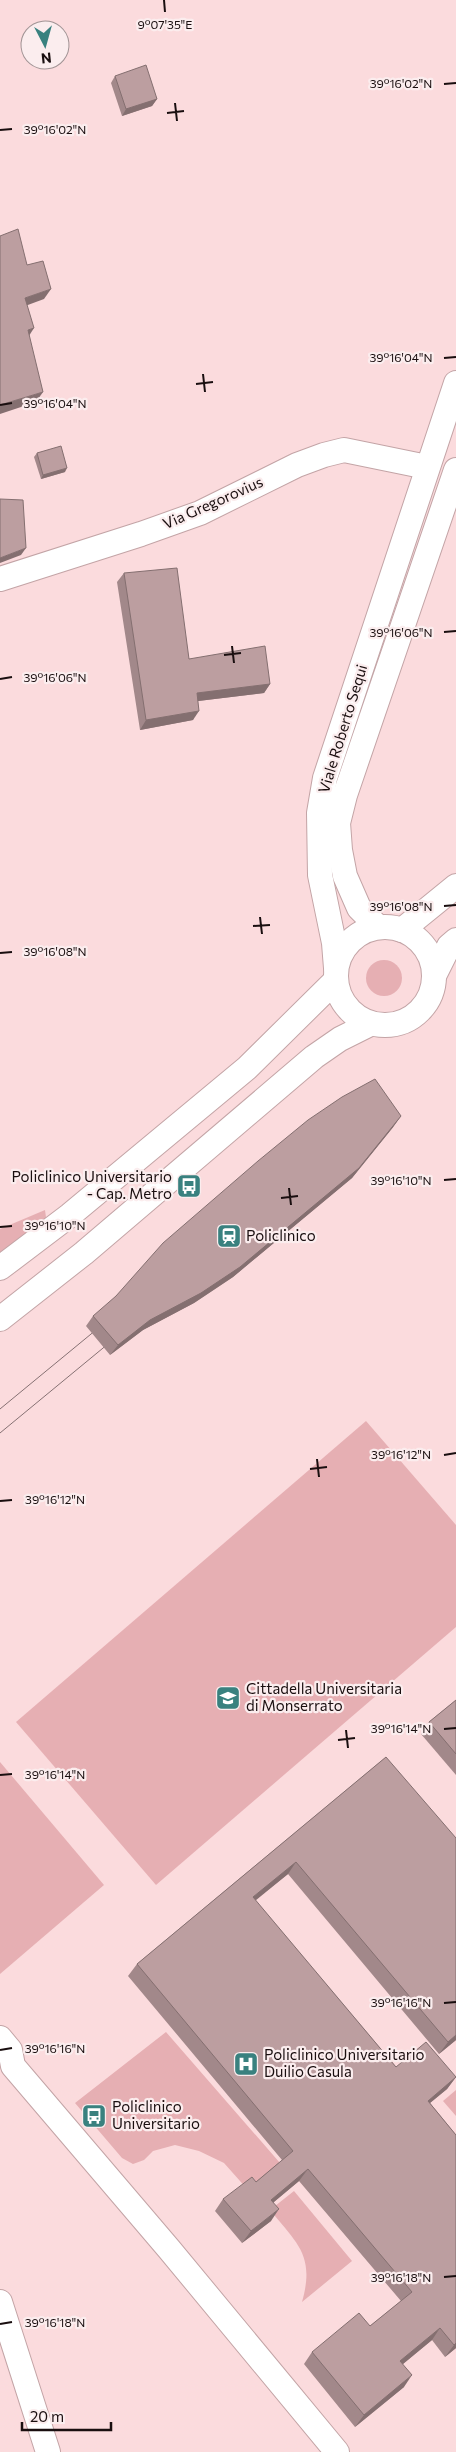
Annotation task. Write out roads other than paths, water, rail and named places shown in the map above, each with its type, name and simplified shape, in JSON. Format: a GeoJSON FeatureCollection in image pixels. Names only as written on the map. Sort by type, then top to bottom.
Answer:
{"type":"FeatureCollection","features":[{"type":"Feature","properties":{"kind":"street","name":"Viale Roberto Sequi"},"geometry":{"type":"LineString","coordinates":[[336,974],[334,943],[320,875],[319,860],[319,813],[325,778],[456,383]]}},
{"type":"Feature","properties":{"kind":"street","name":"Via Gregorovius"},"geometry":{"type":"LineString","coordinates":[[0,579],[141,534],[200,512],[324,454],[344,450],[427,467]]}},
{"type":"Feature","properties":{"kind":"street","name":"Viale Roberto Sequi"},"geometry":{"type":"LineString","coordinates":[[378,927],[359,908],[345,876],[340,850],[338,823],[345,795],[456,470]]}},
{"type":"Feature","properties":{"kind":"street"},"geometry":{"type":"LineString","coordinates":[[402,930],[456,886]]}},
{"type":"Feature","properties":{"kind":"street"},"geometry":{"type":"LineString","coordinates":[[378,927],[402,930],[415,936],[425,947],[432,960],[435,974],[433,990],[425,1005],[414,1017],[400,1024],[385,1026],[370,1024],[357,1018],[346,1008],[339,996],[336,974],[341,953],[350,941],[363,932],[378,927]]}},
{"type":"Feature","properties":{"kind":"street"},"geometry":{"type":"LineString","coordinates":[[435,974],[449,946],[456,940]]}},
{"type":"Feature","properties":{"kind":"street"},"geometry":{"type":"LineString","coordinates":[[0,1268],[70,1215],[247,1068],[336,974]]}},
{"type":"Feature","properties":{"kind":"street"},"geometry":{"type":"LineString","coordinates":[[0,1319],[84,1253],[314,1057],[340,1039],[370,1024]]}},
{"type":"Feature","properties":{"kind":"street"},"geometry":{"type":"LineString","coordinates":[[0,2038],[10,2050],[13,2066],[163,2242],[337,2452]]}},
{"type":"Feature","properties":{"kind":"street"},"geometry":{"type":"LineString","coordinates":[[0,2302],[48,2452]]}},
{"type":"Feature","properties":{"kind":"tram line"},"geometry":{"type":"LineString","coordinates":[[0,1409],[102,1325]]}},
{"type":"Feature","properties":{"kind":"tram line"},"geometry":{"type":"LineString","coordinates":[[0,1433],[114,1339]]}},
{"type":"Feature","properties":{"kind":"place","name":"Policlinico Universitario - Cap. Metro"},"geometry":{"type":"Point","coordinates":[189,1186]}},
{"type":"Feature","properties":{"kind":"place","name":"Policlinico"},"geometry":{"type":"Point","coordinates":[229,1236]}},
{"type":"Feature","properties":{"kind":"place","name":"Cittadella Universitaria di Monserrato"},"geometry":{"type":"Point","coordinates":[228,1698]}},
{"type":"Feature","properties":{"kind":"place","name":"Policlinico Universitario Duilio Casula"},"geometry":{"type":"Point","coordinates":[246,2064]}},
{"type":"Feature","properties":{"kind":"place","name":"Policlinico Universitario"},"geometry":{"type":"Point","coordinates":[94,2116]}}]}
